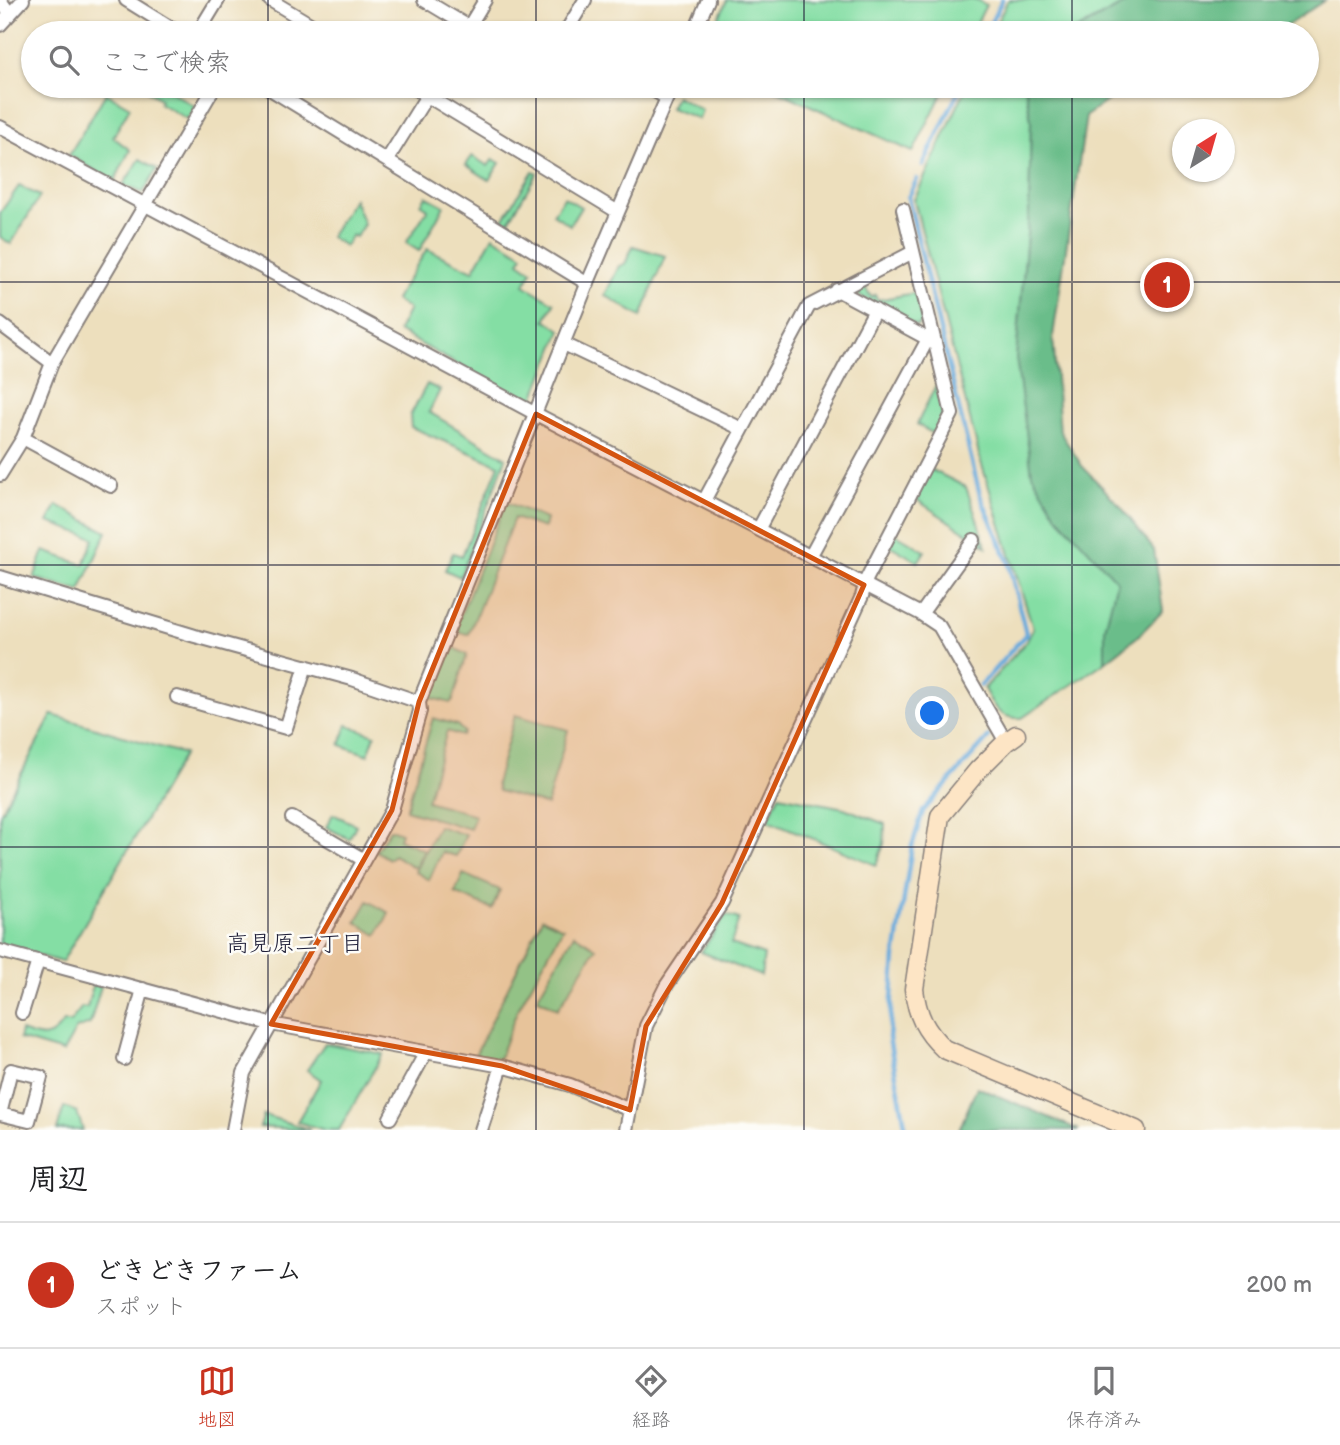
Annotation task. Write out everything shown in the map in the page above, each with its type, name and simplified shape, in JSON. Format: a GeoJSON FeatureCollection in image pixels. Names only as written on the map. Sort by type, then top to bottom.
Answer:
{"type":"FeatureCollection","features":[{"type":"Feature","properties":{"kind":"street"},"geometry":{"type":"LineString","coordinates":[[0,0],[10,14]]}},
{"type":"Feature","properties":{"kind":"street"},"geometry":{"type":"LineString","coordinates":[[0,25],[23,0]]}},
{"type":"Feature","properties":{"kind":"street"},"geometry":{"type":"LineString","coordinates":[[126,0],[160,21]]}},
{"type":"Feature","properties":{"kind":"street"},"geometry":{"type":"LineString","coordinates":[[205,21],[218,0]]}},
{"type":"Feature","properties":{"kind":"street"},"geometry":{"type":"LineString","coordinates":[[270,0],[305,21]]}},
{"type":"Feature","properties":{"kind":"street"},"geometry":{"type":"LineString","coordinates":[[424,0],[456,21]]}},
{"type":"Feature","properties":{"kind":"street"},"geometry":{"type":"LineString","coordinates":[[476,21],[485,0]]}},
{"type":"Feature","properties":{"kind":"street"},"geometry":{"type":"LineString","coordinates":[[573,21],[586,0]]}},
{"type":"Feature","properties":{"kind":"street"},"geometry":{"type":"LineString","coordinates":[[699,21],[708,0]]}},
{"type":"Feature","properties":{"kind":"street"},"geometry":{"type":"LineString","coordinates":[[0,475],[23,438],[52,363],[208,98]]}},
{"type":"Feature","properties":{"kind":"street"},"geometry":{"type":"LineString","coordinates":[[285,98],[588,284]]}},
{"type":"Feature","properties":{"kind":"street"},"geometry":{"type":"LineString","coordinates":[[387,160],[426,98]]}},
{"type":"Feature","properties":{"kind":"street"},"geometry":{"type":"LineString","coordinates":[[441,98],[618,212]]}},
{"type":"Feature","properties":{"kind":"street"},"geometry":{"type":"LineString","coordinates":[[233,1130],[244,1073],[392,810],[420,711],[419,702],[666,98]]}},
{"type":"Feature","properties":{"kind":"street"},"geometry":{"type":"LineString","coordinates":[[0,127],[536,414],[811,555],[939,626],[1011,739],[948,804],[940,816],[914,989],[916,1008],[922,1024],[944,1049],[1136,1130]]}},
{"type":"Feature","properties":{"kind":"street"},"geometry":{"type":"LineString","coordinates":[[626,1130],[646,1026],[666,986],[722,903],[864,585],[952,414],[931,339],[903,209]]}},
{"type":"Feature","properties":{"kind":"street"},"geometry":{"type":"LineString","coordinates":[[705,499],[805,311],[815,301],[913,251]]}},
{"type":"Feature","properties":{"kind":"street"},"geometry":{"type":"LineString","coordinates":[[836,290],[931,339]]}},
{"type":"Feature","properties":{"kind":"street"},"geometry":{"type":"LineString","coordinates":[[759,528],[874,310]]}},
{"type":"Feature","properties":{"kind":"street"},"geometry":{"type":"LineString","coordinates":[[0,324],[52,363]]}},
{"type":"Feature","properties":{"kind":"street"},"geometry":{"type":"LineString","coordinates":[[811,555],[931,339]]}},
{"type":"Feature","properties":{"kind":"street"},"geometry":{"type":"LineString","coordinates":[[564,344],[742,429]]}},
{"type":"Feature","properties":{"kind":"street"},"geometry":{"type":"LineString","coordinates":[[23,438],[111,486]]}},
{"type":"Feature","properties":{"kind":"street"},"geometry":{"type":"LineString","coordinates":[[921,614],[974,540]]}},
{"type":"Feature","properties":{"kind":"street"},"geometry":{"type":"LineString","coordinates":[[0,578],[306,666],[419,702]]}},
{"type":"Feature","properties":{"kind":"street"},"geometry":{"type":"LineString","coordinates":[[177,697],[286,728],[306,666]]}},
{"type":"Feature","properties":{"kind":"street"},"geometry":{"type":"LineString","coordinates":[[292,818],[364,860]]}},
{"type":"Feature","properties":{"kind":"street"},"geometry":{"type":"LineString","coordinates":[[0,951],[271,1024],[502,1066],[570,1085],[630,1110]]}},
{"type":"Feature","properties":{"kind":"street"},"geometry":{"type":"LineString","coordinates":[[22,1013],[38,961]]}},
{"type":"Feature","properties":{"kind":"street"},"geometry":{"type":"LineString","coordinates":[[124,1059],[143,989]]}},
{"type":"Feature","properties":{"kind":"street"},"geometry":{"type":"LineString","coordinates":[[390,1118],[425,1054]]}},
{"type":"Feature","properties":{"kind":"street"},"geometry":{"type":"LineString","coordinates":[[481,1130],[502,1066]]}},
{"type":"Feature","properties":{"kind":"highlighted area"},"geometry":{"type":"Polygon","coordinates":[[[536,414],[864,585],[722,903],[646,1026],[630,1110],[502,1066],[271,1024],[392,810],[419,702],[536,414]]]}},
{"type":"Feature","properties":{"kind":"green space"},"geometry":{"type":"Polygon","coordinates":[[[727,0],[978,0],[986,5],[978,21],[717,21],[727,0]]]}},
{"type":"Feature","properties":{"kind":"green space"},"geometry":{"type":"Polygon","coordinates":[[[1008,0],[1131,0],[1093,21],[998,21],[1008,0]]]}},
{"type":"Feature","properties":{"kind":"green space"},"geometry":{"type":"Polygon","coordinates":[[[1131,0],[1325,0],[1294,21],[1093,21],[1131,0]]]}},
{"type":"Feature","properties":{"kind":"green space"},"geometry":{"type":"Polygon","coordinates":[[[103,98],[115,98],[130,107],[113,137],[130,150],[114,182],[69,155],[103,98]]]}},
{"type":"Feature","properties":{"kind":"green space"},"geometry":{"type":"Polygon","coordinates":[[[158,98],[181,98],[196,107],[187,119],[159,103],[161,100],[158,98]]]}},
{"type":"Feature","properties":{"kind":"green space"},"geometry":{"type":"Polygon","coordinates":[[[675,98],[680,98],[702,110],[699,119],[670,108],[675,98]]]}},
{"type":"Feature","properties":{"kind":"green space"},"geometry":{"type":"Polygon","coordinates":[[[794,98],[940,98],[913,152],[794,98]]]}},
{"type":"Feature","properties":{"kind":"green space"},"geometry":{"type":"Polygon","coordinates":[[[961,98],[1027,98],[1031,120],[1029,212],[1016,358],[1091,549],[1117,581],[1105,629],[1105,662],[1022,718],[1008,717],[998,711],[984,689],[1026,642],[1033,628],[981,462],[914,200],[961,98]]]}},
{"type":"Feature","properties":{"kind":"green space"},"geometry":{"type":"Polygon","coordinates":[[[1027,98],[1111,98],[1086,116],[1053,336],[1060,432],[1082,466],[1121,507],[1154,550],[1163,611],[1137,637],[1105,662],[1105,629],[1117,581],[1057,516],[1032,474],[1016,358],[1029,212],[1031,120],[1027,98]]]}},
{"type":"Feature","properties":{"kind":"green space"},"geometry":{"type":"Polygon","coordinates":[[[472,156],[488,166],[493,159],[500,163],[489,180],[466,165],[472,156]]]}},
{"type":"Feature","properties":{"kind":"green space"},"geometry":{"type":"Polygon","coordinates":[[[140,159],[157,169],[143,193],[123,185],[140,159]]]}},
{"type":"Feature","properties":{"kind":"green space"},"geometry":{"type":"Polygon","coordinates":[[[533,171],[537,173],[506,226],[501,223],[533,171]]]}},
{"type":"Feature","properties":{"kind":"green space"},"geometry":{"type":"Polygon","coordinates":[[[19,186],[40,196],[11,244],[0,237],[0,213],[19,186]]]}},
{"type":"Feature","properties":{"kind":"green space"},"geometry":{"type":"Polygon","coordinates":[[[426,196],[444,206],[419,251],[406,243],[428,209],[421,204],[426,196]]]}},
{"type":"Feature","properties":{"kind":"green space"},"geometry":{"type":"Polygon","coordinates":[[[564,197],[581,207],[570,225],[553,214],[564,197]]]}},
{"type":"Feature","properties":{"kind":"green space"},"geometry":{"type":"Polygon","coordinates":[[[354,199],[364,224],[356,237],[352,235],[345,246],[330,237],[354,199]]]}},
{"type":"Feature","properties":{"kind":"green space"},"geometry":{"type":"Polygon","coordinates":[[[493,236],[523,255],[519,262],[532,271],[524,285],[554,303],[545,320],[561,330],[531,406],[398,331],[409,309],[395,300],[427,249],[473,271],[493,236]]]}},
{"type":"Feature","properties":{"kind":"green space"},"geometry":{"type":"Polygon","coordinates":[[[633,246],[665,256],[641,317],[605,295],[619,266],[625,264],[633,246]]]}},
{"type":"Feature","properties":{"kind":"green space"},"geometry":{"type":"Polygon","coordinates":[[[863,284],[871,297],[875,295],[877,300],[915,293],[922,323],[916,326],[858,295],[859,285],[863,284]]]}},
{"type":"Feature","properties":{"kind":"green space"},"geometry":{"type":"Polygon","coordinates":[[[427,384],[440,390],[429,412],[506,458],[460,577],[445,570],[453,553],[462,556],[499,465],[411,427],[410,416],[427,384]]]}},
{"type":"Feature","properties":{"kind":"green space"},"geometry":{"type":"Polygon","coordinates":[[[936,385],[943,417],[935,435],[917,424],[936,385]]]}},
{"type":"Feature","properties":{"kind":"green space"},"geometry":{"type":"Polygon","coordinates":[[[930,469],[966,487],[986,546],[914,498],[930,469]]]}},
{"type":"Feature","properties":{"kind":"green space"},"geometry":{"type":"Polygon","coordinates":[[[506,502],[546,519],[544,528],[514,518],[469,634],[460,633],[456,626],[506,502]]]}},
{"type":"Feature","properties":{"kind":"green space"},"geometry":{"type":"Polygon","coordinates":[[[57,505],[107,532],[80,591],[34,578],[44,551],[84,565],[94,538],[48,522],[57,505]]]}},
{"type":"Feature","properties":{"kind":"green space"},"geometry":{"type":"Polygon","coordinates":[[[896,534],[925,551],[918,562],[889,545],[896,534]]]}},
{"type":"Feature","properties":{"kind":"green space"},"geometry":{"type":"Polygon","coordinates":[[[455,648],[467,655],[453,700],[450,703],[429,697],[447,650],[455,648]]]}},
{"type":"Feature","properties":{"kind":"green space"},"geometry":{"type":"Polygon","coordinates":[[[52,715],[184,754],[62,962],[0,945],[0,814],[52,715]]]}},
{"type":"Feature","properties":{"kind":"green space"},"geometry":{"type":"Polygon","coordinates":[[[515,715],[568,730],[547,805],[498,791],[496,784],[515,715]]]}},
{"type":"Feature","properties":{"kind":"green space"},"geometry":{"type":"Polygon","coordinates":[[[433,718],[457,725],[464,732],[462,736],[447,731],[427,801],[475,815],[470,829],[406,810],[433,718]]]}},
{"type":"Feature","properties":{"kind":"green space"},"geometry":{"type":"Polygon","coordinates":[[[347,725],[375,735],[368,755],[340,745],[347,725]]]}},
{"type":"Feature","properties":{"kind":"green space"},"geometry":{"type":"Polygon","coordinates":[[[779,795],[844,808],[885,824],[884,844],[876,865],[768,820],[779,795]]]}},
{"type":"Feature","properties":{"kind":"green space"},"geometry":{"type":"Polygon","coordinates":[[[333,814],[356,825],[349,839],[326,827],[333,814]]]}},
{"type":"Feature","properties":{"kind":"green space"},"geometry":{"type":"Polygon","coordinates":[[[438,826],[466,835],[456,856],[442,852],[429,880],[415,871],[438,826]]]}},
{"type":"Feature","properties":{"kind":"green space"},"geometry":{"type":"Polygon","coordinates":[[[390,829],[401,833],[399,839],[424,850],[415,868],[394,855],[389,859],[376,851],[390,829]]]}},
{"type":"Feature","properties":{"kind":"green space"},"geometry":{"type":"Polygon","coordinates":[[[463,874],[500,890],[492,909],[455,893],[463,874]]]}},
{"type":"Feature","properties":{"kind":"green space"},"geometry":{"type":"Polygon","coordinates":[[[368,901],[389,913],[377,935],[356,922],[368,901]]]}},
{"type":"Feature","properties":{"kind":"green space"},"geometry":{"type":"Polygon","coordinates":[[[726,915],[739,919],[731,944],[764,955],[761,976],[701,952],[726,915]]]}},
{"type":"Feature","properties":{"kind":"green space"},"geometry":{"type":"Polygon","coordinates":[[[542,918],[563,928],[517,1011],[498,1061],[475,1055],[542,918]]]}},
{"type":"Feature","properties":{"kind":"green space"},"geometry":{"type":"Polygon","coordinates":[[[574,934],[596,948],[558,1009],[537,998],[574,934]]]}},
{"type":"Feature","properties":{"kind":"green space"},"geometry":{"type":"Polygon","coordinates":[[[93,984],[101,986],[90,1024],[76,1029],[63,1052],[19,1039],[21,1031],[45,1037],[54,1033],[63,1022],[70,1022],[82,1007],[87,1008],[93,984]]]}},
{"type":"Feature","properties":{"kind":"green space"},"geometry":{"type":"Polygon","coordinates":[[[325,1043],[383,1054],[339,1130],[325,1130],[297,1122],[321,1080],[307,1070],[325,1043]]]}},
{"type":"Feature","properties":{"kind":"green space"},"geometry":{"type":"Polygon","coordinates":[[[977,1087],[1079,1130],[959,1130],[977,1087]]]}},
{"type":"Feature","properties":{"kind":"green space"},"geometry":{"type":"Polygon","coordinates":[[[64,1107],[77,1112],[83,1130],[57,1130],[64,1107]]]}},
{"type":"Feature","properties":{"kind":"green space"},"geometry":{"type":"Polygon","coordinates":[[[264,1115],[310,1130],[260,1127],[264,1115]]]}},
{"type":"Feature","properties":{"kind":"waterway"},"geometry":{"type":"LineString","coordinates":[[992,21],[1002,0]]}},
{"type":"Feature","properties":{"kind":"waterway"},"geometry":{"type":"LineString","coordinates":[[923,165],[955,98]]}},
{"type":"Feature","properties":{"kind":"waterway"},"geometry":{"type":"LineString","coordinates":[[917,179],[908,198],[980,495],[1008,561],[1026,634],[980,686]]}},
{"type":"Feature","properties":{"kind":"waterway"},"geometry":{"type":"LineString","coordinates":[[906,1130],[889,1038],[895,957],[912,846],[923,811],[989,737]]}},
{"type":"Feature","properties":{"kind":"place","name":"どきどきファーム"},"geometry":{"type":"Point","coordinates":[1167,285]}},
{"type":"Feature","properties":{"kind":"district","name":"高見原二丁目"},"geometry":{"type":"Point","coordinates":[295,943]}}]}
